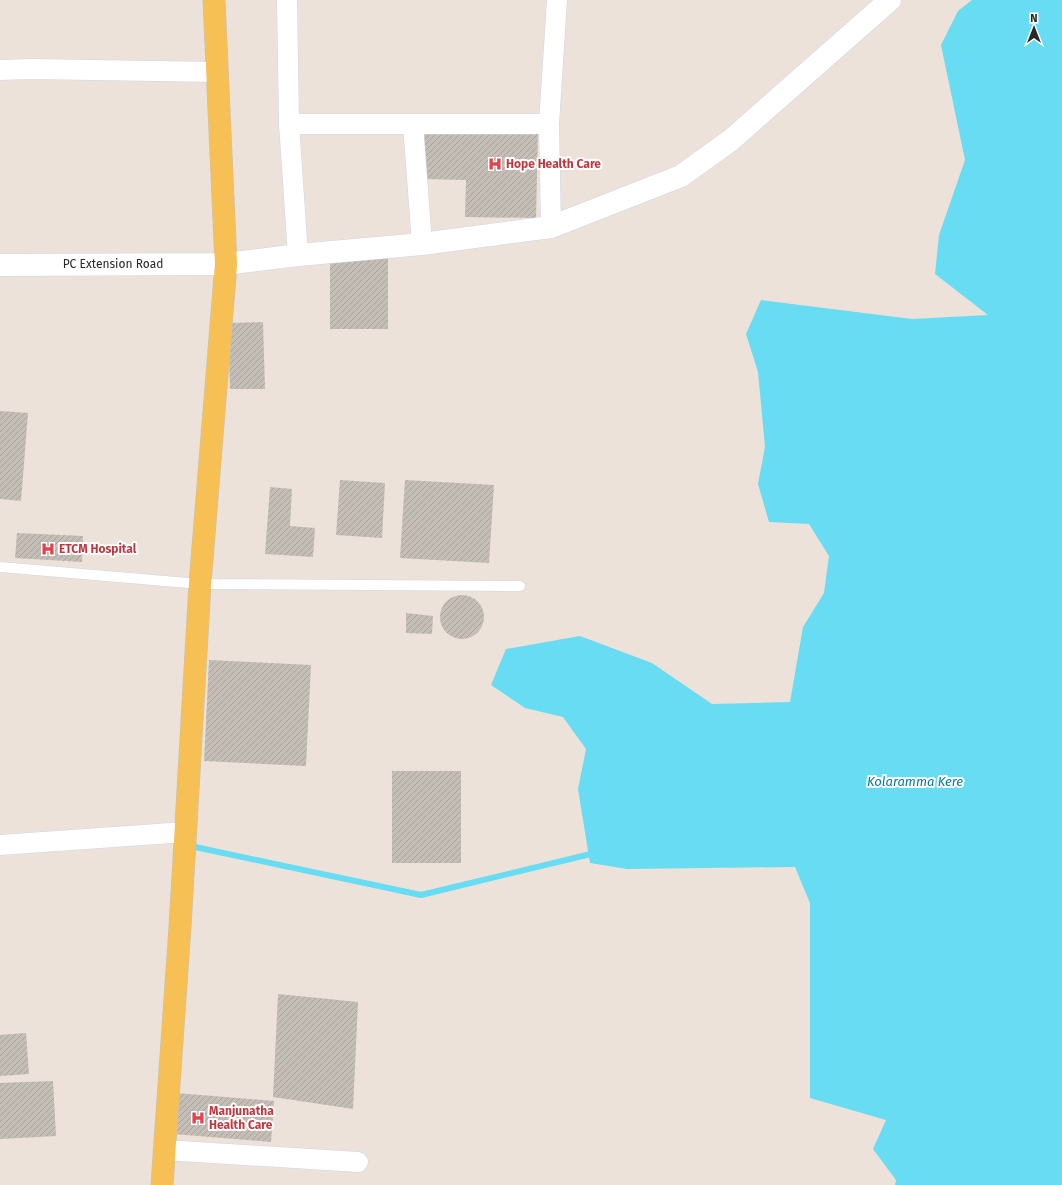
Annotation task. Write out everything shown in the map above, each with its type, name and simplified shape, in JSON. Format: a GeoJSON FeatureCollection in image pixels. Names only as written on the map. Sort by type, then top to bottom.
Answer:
{"type":"FeatureCollection","features":[{"type":"Feature","properties":{"kind":"main road"},"geometry":{"type":"LineString","coordinates":[[162,1185],[200,584],[226,264],[214,0]]}},
{"type":"Feature","properties":{"kind":"street"},"geometry":{"type":"LineString","coordinates":[[287,0],[289,124],[298,255]]}},
{"type":"Feature","properties":{"kind":"street"},"geometry":{"type":"LineString","coordinates":[[551,227],[549,124],[557,0]]}},
{"type":"Feature","properties":{"kind":"street","name":"PC Extension Road"},"geometry":{"type":"LineString","coordinates":[[0,265],[226,264],[298,255],[422,244],[551,227],[681,176],[731,140],[890,0]]}},
{"type":"Feature","properties":{"kind":"street"},"geometry":{"type":"LineString","coordinates":[[0,70],[30,69],[217,72]]}},
{"type":"Feature","properties":{"kind":"street"},"geometry":{"type":"LineString","coordinates":[[289,124],[549,124]]}},
{"type":"Feature","properties":{"kind":"street"},"geometry":{"type":"LineString","coordinates":[[413,124],[422,244]]}},
{"type":"Feature","properties":{"kind":"street"},"geometry":{"type":"LineString","coordinates":[[0,845],[185,832]]}},
{"type":"Feature","properties":{"kind":"street"},"geometry":{"type":"LineString","coordinates":[[165,1150],[358,1162]]}},
{"type":"Feature","properties":{"kind":"lane"},"geometry":{"type":"LineString","coordinates":[[0,567],[200,584],[520,586]]}},
{"type":"Feature","properties":{"kind":"water","name":"Kolaramma Kere"},"geometry":{"type":"Polygon","coordinates":[[[972,0],[1062,0],[1062,1185],[895,1185],[896,1180],[873,1149],[886,1120],[810,1098],[810,903],[795,867],[627,869],[590,863],[578,789],[586,749],[563,717],[525,708],[491,685],[506,649],[580,636],[652,663],[712,704],[790,702],[803,627],[824,593],[829,556],[809,524],[769,522],[758,484],[765,447],[758,372],[746,334],[761,300],[912,319],[988,315],[935,274],[939,235],[965,160],[941,45],[958,11],[972,0]]]}},
{"type":"Feature","properties":{"kind":"building"},"geometry":{"type":"Polygon","coordinates":[[[423,130],[538,133],[536,218],[465,217],[466,180],[422,179],[423,130]]]}},
{"type":"Feature","properties":{"kind":"building"},"geometry":{"type":"Polygon","coordinates":[[[330,254],[388,254],[388,329],[330,329],[330,254]]]}},
{"type":"Feature","properties":{"kind":"building"},"geometry":{"type":"Polygon","coordinates":[[[263,322],[265,389],[230,389],[228,323],[263,322]]]}},
{"type":"Feature","properties":{"kind":"building"},"geometry":{"type":"Polygon","coordinates":[[[0,411],[28,413],[21,501],[0,499],[0,411]]]}},
{"type":"Feature","properties":{"kind":"building"},"geometry":{"type":"Polygon","coordinates":[[[340,480],[385,483],[382,538],[336,535],[340,480]]]}},
{"type":"Feature","properties":{"kind":"building"},"geometry":{"type":"Polygon","coordinates":[[[405,480],[494,485],[489,563],[400,558],[405,480]]]}},
{"type":"Feature","properties":{"kind":"building"},"geometry":{"type":"Polygon","coordinates":[[[270,487],[292,489],[290,526],[315,528],[313,557],[265,554],[270,487]]]}},
{"type":"Feature","properties":{"kind":"building"},"geometry":{"type":"Polygon","coordinates":[[[17,533],[83,536],[82,562],[15,558],[17,533]]]}},
{"type":"Feature","properties":{"kind":"building"},"geometry":{"type":"Polygon","coordinates":[[[462,595],[474,599],[480,605],[484,617],[480,629],[474,635],[462,639],[450,635],[444,629],[440,617],[444,605],[450,599],[462,595]]]}},
{"type":"Feature","properties":{"kind":"building"},"geometry":{"type":"Polygon","coordinates":[[[406,613],[433,616],[432,634],[406,633],[406,613]]]}},
{"type":"Feature","properties":{"kind":"building"},"geometry":{"type":"Polygon","coordinates":[[[209,660],[311,665],[306,766],[204,761],[209,660]]]}},
{"type":"Feature","properties":{"kind":"building"},"geometry":{"type":"Polygon","coordinates":[[[392,771],[461,771],[461,863],[392,863],[392,771]]]}},
{"type":"Feature","properties":{"kind":"building"},"geometry":{"type":"Polygon","coordinates":[[[278,994],[358,1002],[353,1109],[273,1097],[278,994]]]}},
{"type":"Feature","properties":{"kind":"building"},"geometry":{"type":"Polygon","coordinates":[[[26,1033],[29,1074],[0,1076],[0,1035],[26,1033]]]}},
{"type":"Feature","properties":{"kind":"building"},"geometry":{"type":"Polygon","coordinates":[[[53,1081],[56,1136],[0,1139],[0,1083],[53,1081]]]}},
{"type":"Feature","properties":{"kind":"building"},"geometry":{"type":"Polygon","coordinates":[[[176,1093],[274,1101],[271,1142],[173,1134],[176,1093]]]}},
{"type":"Feature","properties":{"kind":"waterway"},"geometry":{"type":"LineString","coordinates":[[195,847],[421,895],[595,853]]}},
{"type":"Feature","properties":{"kind":"place","name":"Hope Health Care"},"geometry":{"type":"Point","coordinates":[495,164]}},
{"type":"Feature","properties":{"kind":"place","name":"ETCM Hospital"},"geometry":{"type":"Point","coordinates":[48,549]}},
{"type":"Feature","properties":{"kind":"place","name":"Manjunatha Health Care"},"geometry":{"type":"Point","coordinates":[198,1118]}}]}
